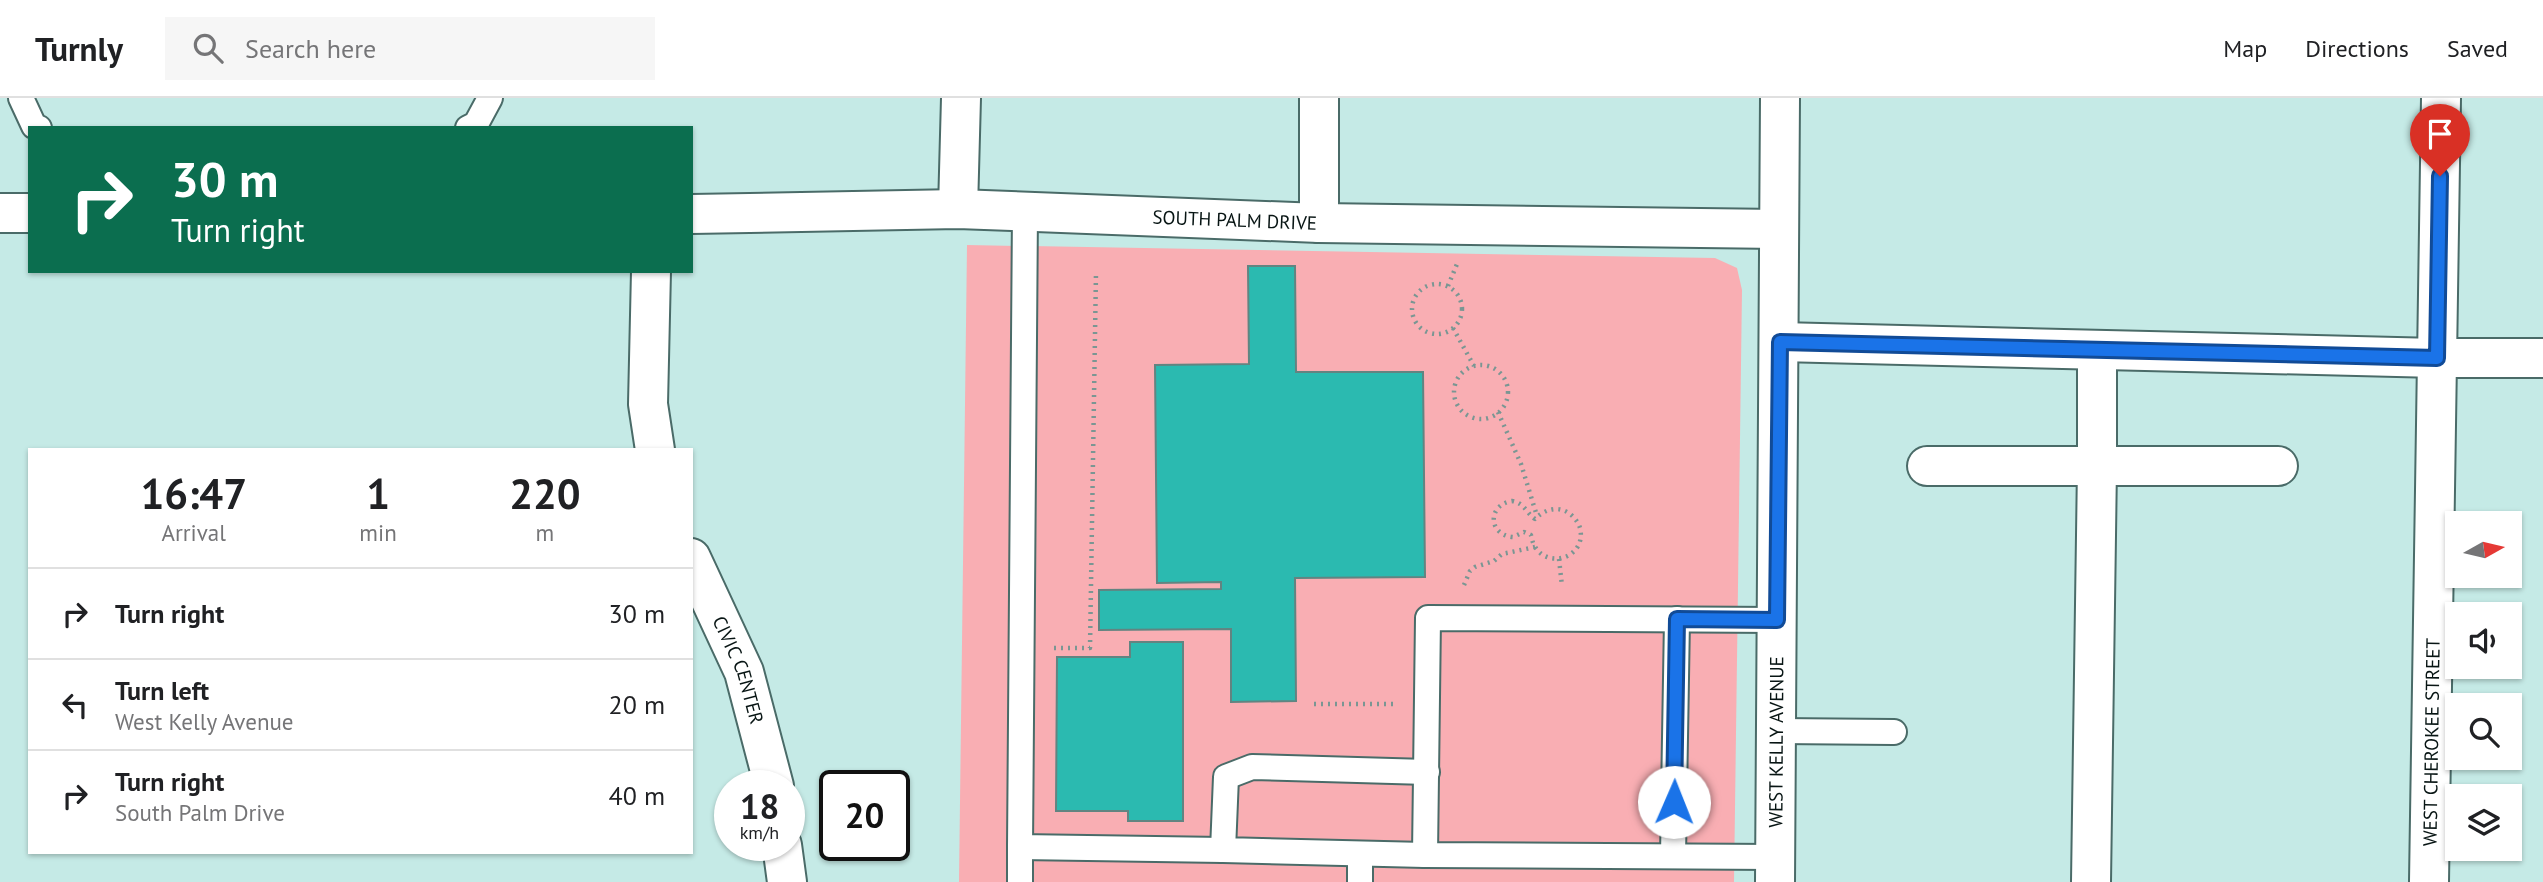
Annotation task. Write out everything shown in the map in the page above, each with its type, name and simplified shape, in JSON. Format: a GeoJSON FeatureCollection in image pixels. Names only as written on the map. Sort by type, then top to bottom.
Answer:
{"type":"FeatureCollection","features":[{"type":"Feature","properties":{"kind":"street"},"geometry":{"type":"LineString","coordinates":[[958,209],[961,98]]}},
{"type":"Feature","properties":{"kind":"street"},"geometry":{"type":"LineString","coordinates":[[1319,98],[1319,223]]}},
{"type":"Feature","properties":{"kind":"street","name":"WEST KELLY AVENUE"},"geometry":{"type":"LineString","coordinates":[[1775,870],[1780,98]]}},
{"type":"Feature","properties":{"kind":"street","name":"WEST CHEROKEE STREET"},"geometry":{"type":"LineString","coordinates":[[2429,882],[2441,98]]}},
{"type":"Feature","properties":{"kind":"street","name":"SOUTH PALM DRIVE"},"geometry":{"type":"LineString","coordinates":[[693,214],[958,209],[1319,223],[1779,229]]}},
{"type":"Feature","properties":{"kind":"street"},"geometry":{"type":"LineString","coordinates":[[0,212],[28,213]]}},
{"type":"Feature","properties":{"kind":"street"},"geometry":{"type":"LineString","coordinates":[[651,273],[648,404],[655,448]]}},
{"type":"Feature","properties":{"kind":"street"},"geometry":{"type":"LineString","coordinates":[[1780,342],[2437,358],[2543,358]]}},
{"type":"Feature","properties":{"kind":"street"},"geometry":{"type":"LineString","coordinates":[[2091,882],[2097,350]]}},
{"type":"Feature","properties":{"kind":"street"},"geometry":{"type":"LineString","coordinates":[[1927,466],[2278,466]]}},
{"type":"Feature","properties":{"kind":"street","name":"CIVIC CENTER"},"geometry":{"type":"LineString","coordinates":[[693,562],[744,673],[770,770]]}},
{"type":"Feature","properties":{"kind":"street"},"geometry":{"type":"LineString","coordinates":[[784,861],[787,882]]}},
{"type":"Feature","properties":{"kind":"lane"},"geometry":{"type":"LineString","coordinates":[[21,98],[36,126]]}},
{"type":"Feature","properties":{"kind":"lane"},"geometry":{"type":"LineString","coordinates":[[472,126],[476,124],[490,98]]}},
{"type":"Feature","properties":{"kind":"lane"},"geometry":{"type":"LineString","coordinates":[[1020,882],[1025,211]]}},
{"type":"Feature","properties":{"kind":"lane"},"geometry":{"type":"LineString","coordinates":[[1425,855],[1428,618],[1777,620]]}},
{"type":"Feature","properties":{"kind":"lane"},"geometry":{"type":"LineString","coordinates":[[1674,856],[1677,619]]}},
{"type":"Feature","properties":{"kind":"lane"},"geometry":{"type":"LineString","coordinates":[[1777,732],[1894,732]]}},
{"type":"Feature","properties":{"kind":"lane"},"geometry":{"type":"LineString","coordinates":[[1223,850],[1226,777],[1252,766],[1427,772]]}},
{"type":"Feature","properties":{"kind":"lane"},"geometry":{"type":"LineString","coordinates":[[1020,847],[1425,855],[1674,856],[1775,870]]}},
{"type":"Feature","properties":{"kind":"lane"},"geometry":{"type":"LineString","coordinates":[[1360,853],[1360,882]]}},
{"type":"Feature","properties":{"kind":"path"},"geometry":{"type":"LineString","coordinates":[[1448,286],[1458,261]]}},
{"type":"Feature","properties":{"kind":"path"},"geometry":{"type":"LineString","coordinates":[[1052,661],[1052,648],[1090,648],[1096,272]]}},
{"type":"Feature","properties":{"kind":"path"},"geometry":{"type":"LineString","coordinates":[[1431,284],[1448,286],[1455,290],[1462,305],[1462,314],[1453,328],[1438,334],[1422,329],[1413,316],[1413,299],[1418,292],[1431,284]]}},
{"type":"Feature","properties":{"kind":"path"},"geometry":{"type":"LineString","coordinates":[[1406,295],[1413,299]]}},
{"type":"Feature","properties":{"kind":"path"},"geometry":{"type":"LineString","coordinates":[[1453,328],[1474,366]]}},
{"type":"Feature","properties":{"kind":"path"},"geometry":{"type":"LineString","coordinates":[[1474,366],[1493,368],[1506,382],[1506,398],[1498,412],[1491,417],[1474,418],[1460,409],[1454,392],[1460,375],[1474,366]]}},
{"type":"Feature","properties":{"kind":"path"},"geometry":{"type":"LineString","coordinates":[[1498,412],[1521,464],[1537,517]]}},
{"type":"Feature","properties":{"kind":"path"},"geometry":{"type":"LineString","coordinates":[[1513,501],[1523,505],[1535,519],[1549,510],[1557,509],[1565,511],[1577,522],[1580,530],[1578,546],[1566,557],[1550,559],[1535,547],[1531,535],[1524,532],[1513,537],[1502,534],[1495,525],[1494,513],[1502,504],[1513,501]]}},
{"type":"Feature","properties":{"kind":"path"},"geometry":{"type":"LineString","coordinates":[[1463,587],[1475,566],[1494,561],[1502,554],[1535,547]]}},
{"type":"Feature","properties":{"kind":"path"},"geometry":{"type":"LineString","coordinates":[[1559,559],[1562,589]]}},
{"type":"Feature","properties":{"kind":"shaded area"},"geometry":{"type":"Polygon","coordinates":[[[967,245],[1715,258],[1737,268],[1742,290],[1734,882],[959,882],[967,245]]]}},
{"type":"Feature","properties":{"kind":"building"},"geometry":{"type":"Polygon","coordinates":[[[1248,266],[1295,266],[1296,372],[1423,372],[1425,577],[1295,578],[1296,701],[1231,702],[1231,629],[1099,630],[1099,590],[1221,589],[1221,582],[1157,583],[1155,365],[1249,364],[1248,266]]]}},
{"type":"Feature","properties":{"kind":"building"},"geometry":{"type":"Polygon","coordinates":[[[1130,642],[1183,642],[1183,821],[1128,821],[1128,811],[1056,811],[1057,657],[1130,657],[1130,642]]]}},
{"type":"Feature","properties":{"kind":"route"},"geometry":{"type":"LineString","coordinates":[[1674,802],[1677,619],[1777,620],[1780,342],[2437,358],[2440,176]]}}]}
